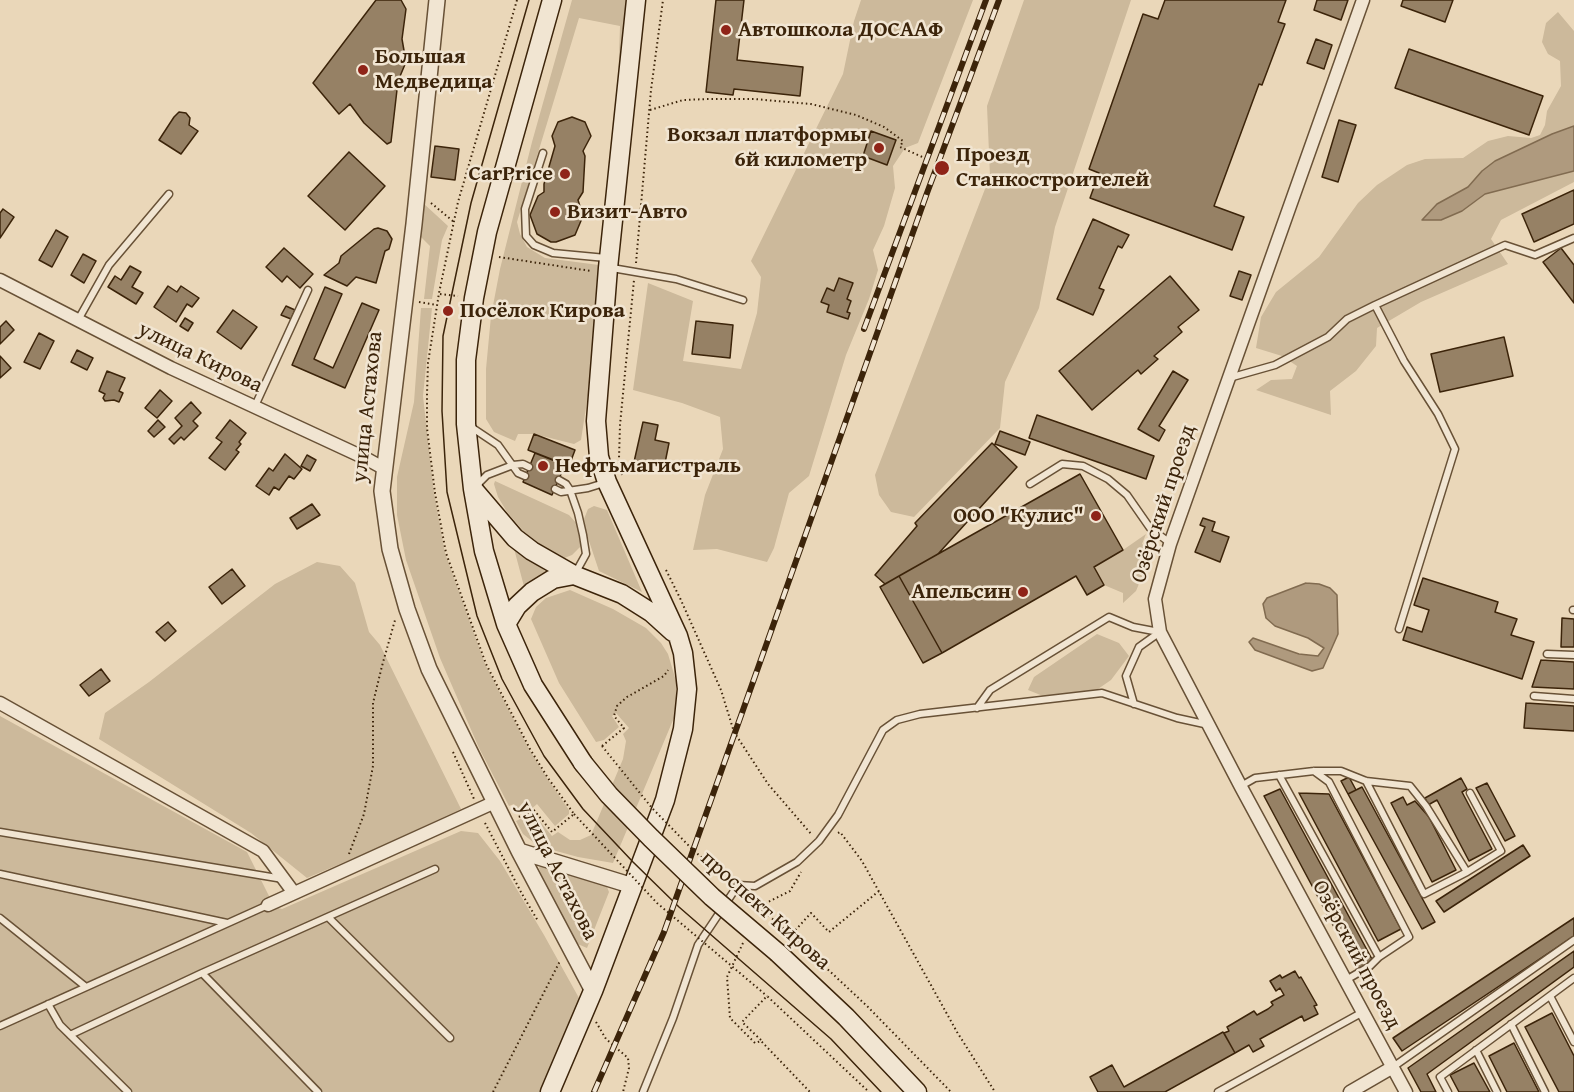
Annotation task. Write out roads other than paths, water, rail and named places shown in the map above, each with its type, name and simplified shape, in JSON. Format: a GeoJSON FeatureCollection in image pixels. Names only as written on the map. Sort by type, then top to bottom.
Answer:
{"type":"FeatureCollection","features":[{"type":"Feature","properties":{"kind":"main road"},"geometry":{"type":"LineString","coordinates":[[506,624],[484,550],[473,489],[466,424],[466,360],[486,232],[552,0]]}},
{"type":"Feature","properties":{"kind":"main road"},"geometry":{"type":"LineString","coordinates":[[550,1092],[590,998],[665,800],[683,729],[687,688],[681,644],[615,479],[599,457],[596,421],[604,261],[636,0]]}},
{"type":"Feature","properties":{"kind":"main road"},"geometry":{"type":"LineString","coordinates":[[473,489],[515,538],[532,551],[574,575],[622,594],[652,613],[681,644]]}},
{"type":"Feature","properties":{"kind":"main road"},"geometry":{"type":"LineString","coordinates":[[506,624],[517,606],[532,592],[553,579],[574,575]]}},
{"type":"Feature","properties":{"kind":"main road","name":"проспект Кирова"},"geometry":{"type":"LineString","coordinates":[[506,624],[533,685],[583,763],[609,795],[712,897],[846,1017],[917,1092]]}},
{"type":"Feature","properties":{"kind":"street","name":"улица Астахова"},"geometry":{"type":"LineString","coordinates":[[437,0],[382,491],[390,549],[407,609],[429,669],[590,998]]}},
{"type":"Feature","properties":{"kind":"street","name":"Озёрский проезд"},"geometry":{"type":"LineString","coordinates":[[1363,0],[1170,544],[1155,599],[1160,632],[1406,1092]]}},
{"type":"Feature","properties":{"kind":"street","name":"улица Кирова"},"geometry":{"type":"LineString","coordinates":[[0,280],[78,321],[385,469]]}},
{"type":"Feature","properties":{"kind":"street"},"geometry":{"type":"LineString","coordinates":[[0,703],[263,851],[294,893]]}},
{"type":"Feature","properties":{"kind":"street"},"geometry":{"type":"LineString","coordinates":[[268,905],[495,802]]}},
{"type":"Feature","properties":{"kind":"street"},"geometry":{"type":"LineString","coordinates":[[519,851],[633,886]]}},
{"type":"Feature","properties":{"kind":"street"},"geometry":{"type":"LineString","coordinates":[[1350,1092],[1393,1067]]}},
{"type":"Feature","properties":{"kind":"lane"},"geometry":{"type":"LineString","coordinates":[[543,153],[525,209],[526,236],[534,245],[553,253],[604,261],[635,272],[676,279],[743,300]]}},
{"type":"Feature","properties":{"kind":"lane"},"geometry":{"type":"LineString","coordinates":[[78,321],[109,265],[169,194]]}},
{"type":"Feature","properties":{"kind":"lane"},"geometry":{"type":"LineString","coordinates":[[1229,378],[1275,364],[1328,338],[1347,319],[1505,245],[1535,255],[1574,238]]}},
{"type":"Feature","properties":{"kind":"lane"},"geometry":{"type":"LineString","coordinates":[[254,407],[308,290]]}},
{"type":"Feature","properties":{"kind":"lane"},"geometry":{"type":"LineString","coordinates":[[1376,305],[1404,361],[1438,414],[1455,449],[1399,629]]}},
{"type":"Feature","properties":{"kind":"lane"},"geometry":{"type":"LineString","coordinates":[[466,424],[498,445],[518,473],[525,476]]}},
{"type":"Feature","properties":{"kind":"lane"},"geometry":{"type":"LineString","coordinates":[[473,489],[486,475],[513,465],[523,464],[529,467]]}},
{"type":"Feature","properties":{"kind":"lane"},"geometry":{"type":"LineString","coordinates":[[1030,484],[1062,464],[1083,466],[1108,479],[1127,495],[1150,528],[1170,544]]}},
{"type":"Feature","properties":{"kind":"lane"},"geometry":{"type":"LineString","coordinates":[[555,489],[561,492],[588,488],[615,479]]}},
{"type":"Feature","properties":{"kind":"lane"},"geometry":{"type":"LineString","coordinates":[[559,480],[570,490],[578,513],[586,554],[574,575]]}},
{"type":"Feature","properties":{"kind":"lane"},"geometry":{"type":"LineString","coordinates":[[977,708],[990,690],[1109,617],[1133,627],[1160,632]]}},
{"type":"Feature","properties":{"kind":"lane"},"geometry":{"type":"LineString","coordinates":[[1134,704],[1126,676],[1139,647],[1160,632]]}},
{"type":"Feature","properties":{"kind":"lane"},"geometry":{"type":"LineString","coordinates":[[1548,654],[1574,655]]}},
{"type":"Feature","properties":{"kind":"lane"},"geometry":{"type":"LineString","coordinates":[[643,1092],[673,1018],[698,945],[738,885],[755,886],[772,877],[797,862],[819,841],[838,815],[883,730],[897,720],[920,714],[1102,693],[1177,718],[1209,725]]}},
{"type":"Feature","properties":{"kind":"lane"},"geometry":{"type":"LineString","coordinates":[[1534,696],[1574,699]]}},
{"type":"Feature","properties":{"kind":"lane"},"geometry":{"type":"LineString","coordinates":[[1241,787],[1255,778],[1314,771],[1341,771],[1366,781],[1410,786],[1426,806],[1467,872]]}},
{"type":"Feature","properties":{"kind":"lane"},"geometry":{"type":"LineString","coordinates":[[1314,771],[1329,782],[1409,937],[1379,957],[1370,966],[1346,980]]}},
{"type":"Feature","properties":{"kind":"lane"},"geometry":{"type":"LineString","coordinates":[[1279,775],[1379,957]]}},
{"type":"Feature","properties":{"kind":"lane"},"geometry":{"type":"LineString","coordinates":[[1366,781],[1424,894],[1501,851],[1470,793]]}},
{"type":"Feature","properties":{"kind":"lane"},"geometry":{"type":"LineString","coordinates":[[0,832],[284,879]]}},
{"type":"Feature","properties":{"kind":"lane"},"geometry":{"type":"LineString","coordinates":[[70,1035],[435,869]]}},
{"type":"Feature","properties":{"kind":"lane"},"geometry":{"type":"LineString","coordinates":[[0,874],[227,923]]}},
{"type":"Feature","properties":{"kind":"lane"},"geometry":{"type":"LineString","coordinates":[[0,1026],[268,905]]}},
{"type":"Feature","properties":{"kind":"lane"},"geometry":{"type":"LineString","coordinates":[[328,917],[450,1038]]}},
{"type":"Feature","properties":{"kind":"lane"},"geometry":{"type":"LineString","coordinates":[[0,918],[86,987]]}},
{"type":"Feature","properties":{"kind":"lane"},"geometry":{"type":"LineString","coordinates":[[1393,1067],[1574,940]]}},
{"type":"Feature","properties":{"kind":"lane"},"geometry":{"type":"LineString","coordinates":[[202,973],[318,1092]]}},
{"type":"Feature","properties":{"kind":"lane"},"geometry":{"type":"LineString","coordinates":[[1448,1092],[1440,1077],[1574,978]]}},
{"type":"Feature","properties":{"kind":"lane"},"geometry":{"type":"LineString","coordinates":[[1550,996],[1574,1042]]}},
{"type":"Feature","properties":{"kind":"lane"},"geometry":{"type":"LineString","coordinates":[[48,1004],[60,1025],[128,1092]]}},
{"type":"Feature","properties":{"kind":"lane"},"geometry":{"type":"LineString","coordinates":[[1218,1092],[1363,1012]]}},
{"type":"Feature","properties":{"kind":"lane"},"geometry":{"type":"LineString","coordinates":[[1512,1024],[1545,1092]]}},
{"type":"Feature","properties":{"kind":"lane"},"geometry":{"type":"LineString","coordinates":[[1476,1050],[1497,1092]]}},
{"type":"Feature","properties":{"kind":"tram line"},"geometry":{"type":"LineString","coordinates":[[529,0],[471,203],[443,336],[442,411],[447,492],[477,616],[502,679],[544,756],[583,809],[679,907],[831,1039],[881,1092]]}},
{"type":"Feature","properties":{"kind":"railway"},"geometry":{"type":"LineString","coordinates":[[864,329],[986,0]]}},
{"type":"Feature","properties":{"kind":"railway"},"geometry":{"type":"LineString","coordinates":[[594,1092],[664,932],[927,193],[999,0]]}},
{"type":"Feature","properties":{"kind":"place","name":"Автошкола ДОСААФ"},"geometry":{"type":"Point","coordinates":[726,30]}},
{"type":"Feature","properties":{"kind":"place","name":"Большая Медведица"},"geometry":{"type":"Point","coordinates":[363,70]}},
{"type":"Feature","properties":{"kind":"place","name":"Вокзал платформы 6й километр"},"geometry":{"type":"Point","coordinates":[879,148]}},
{"type":"Feature","properties":{"kind":"place","name":"Проезд Станкостроителей"},"geometry":{"type":"Point","coordinates":[942,168]}},
{"type":"Feature","properties":{"kind":"place","name":"CarPrice"},"geometry":{"type":"Point","coordinates":[565,174]}},
{"type":"Feature","properties":{"kind":"place","name":"Визит-Авто"},"geometry":{"type":"Point","coordinates":[555,212]}},
{"type":"Feature","properties":{"kind":"place","name":"Посёлок Кирова"},"geometry":{"type":"Point","coordinates":[448,311]}},
{"type":"Feature","properties":{"kind":"place","name":"Нефтьмагистраль"},"geometry":{"type":"Point","coordinates":[543,466]}},
{"type":"Feature","properties":{"kind":"place","name":"ООО \"Кулис\""},"geometry":{"type":"Point","coordinates":[1096,516]}},
{"type":"Feature","properties":{"kind":"place","name":"Апельсин"},"geometry":{"type":"Point","coordinates":[1023,592]}}]}
